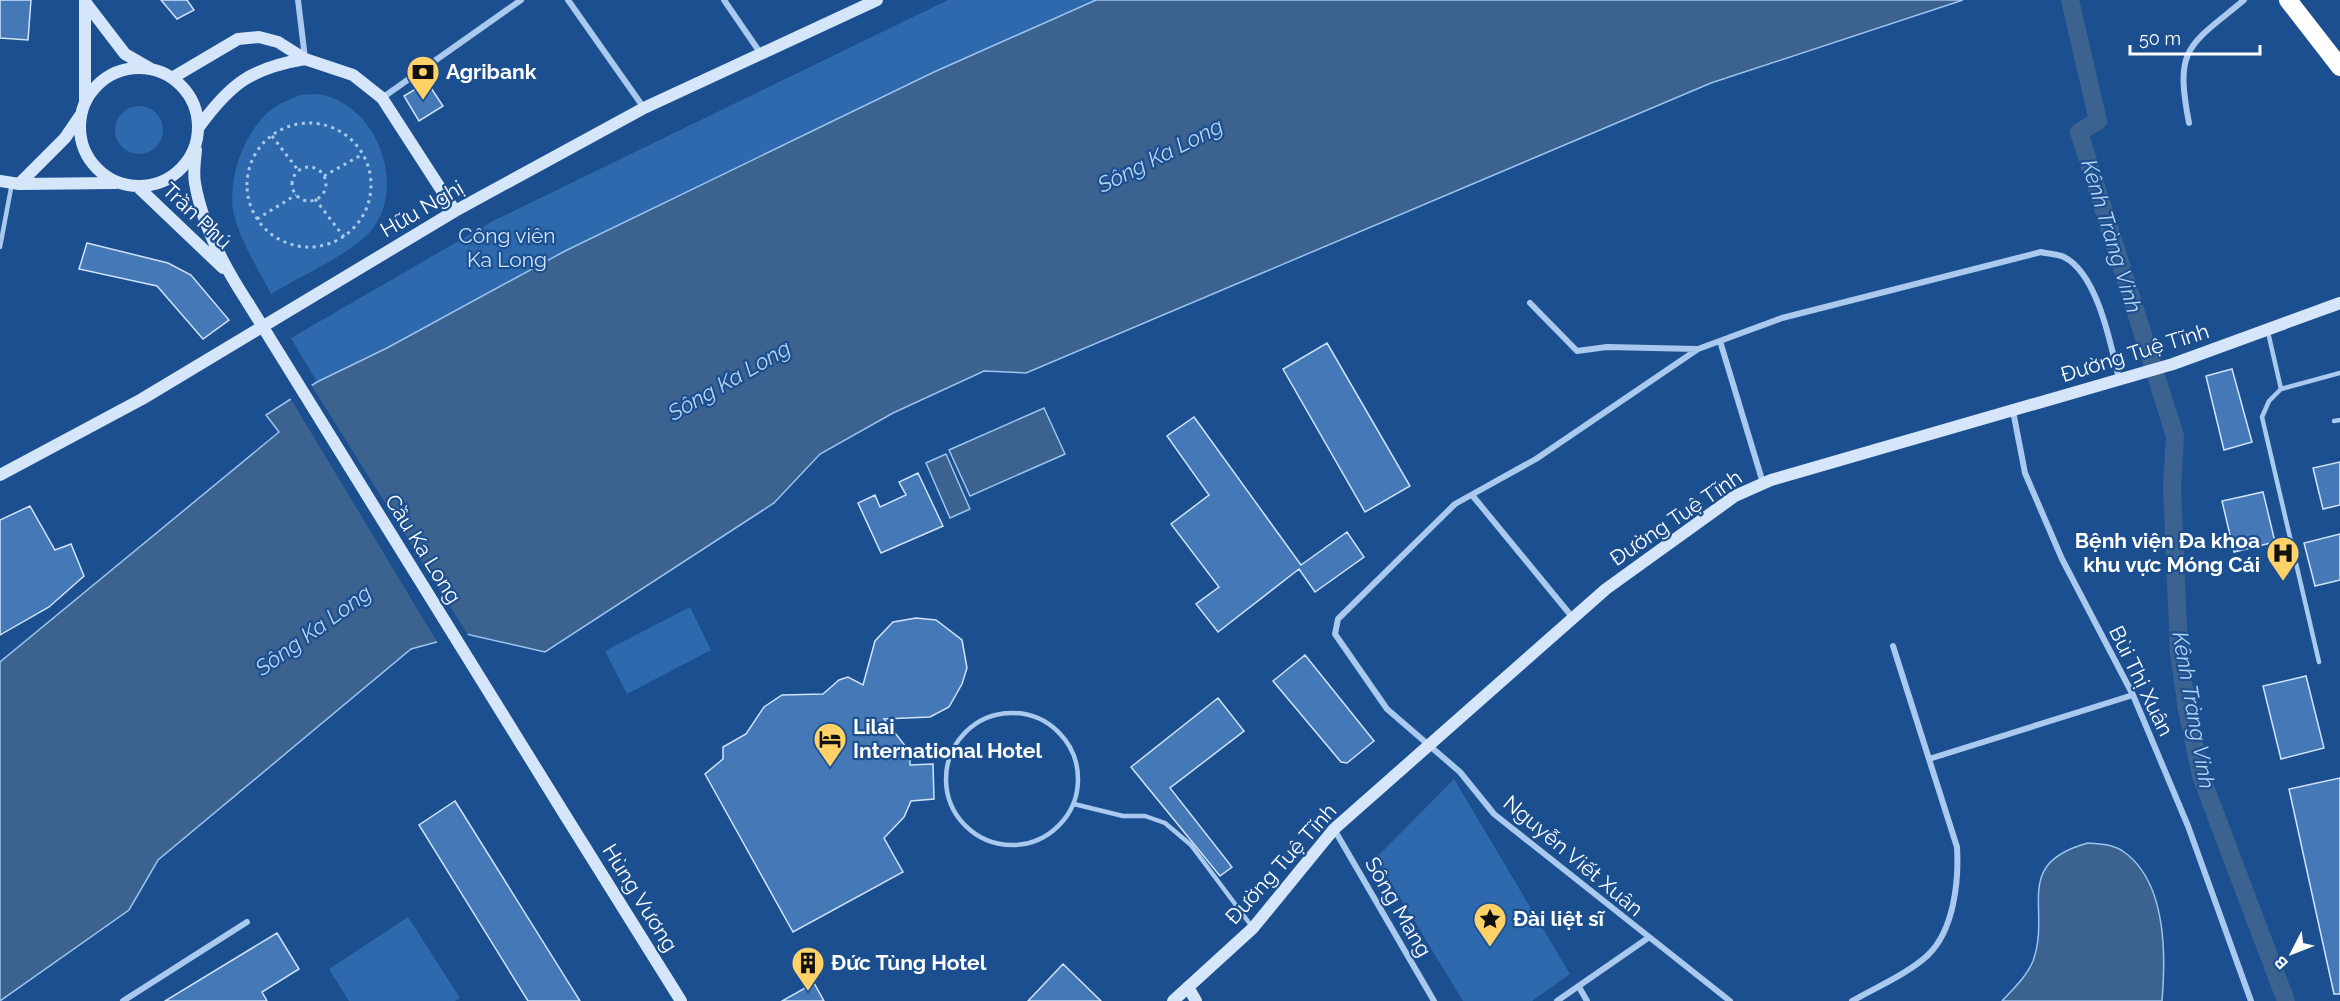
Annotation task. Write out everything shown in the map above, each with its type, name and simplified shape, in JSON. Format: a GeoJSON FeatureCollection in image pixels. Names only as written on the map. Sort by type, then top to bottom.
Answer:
{"type":"FeatureCollection","features":[{"type":"Feature","properties":{"kind":"highway"},"geometry":{"type":"LineString","coordinates":[[2290,2],[2340,67]]}},
{"type":"Feature","properties":{"kind":"street"},"geometry":{"type":"LineString","coordinates":[[298,0],[305,59]]}},
{"type":"Feature","properties":{"kind":"street"},"geometry":{"type":"LineString","coordinates":[[382,98],[521,0]]}},
{"type":"Feature","properties":{"kind":"street"},"geometry":{"type":"LineString","coordinates":[[568,0],[644,108]]}},
{"type":"Feature","properties":{"kind":"street"},"geometry":{"type":"LineString","coordinates":[[724,0],[761,54]]}},
{"type":"Feature","properties":{"kind":"street","name":"Hữu Nghị"},"geometry":{"type":"LineString","coordinates":[[0,475],[142,399],[455,211],[644,108],[877,0]]}},
{"type":"Feature","properties":{"kind":"street"},"geometry":{"type":"LineString","coordinates":[[2189,123],[2182,90],[2184,59],[2192,44],[2244,0]]}},
{"type":"Feature","properties":{"kind":"street"},"geometry":{"type":"LineString","coordinates":[[10,183],[120,183],[138,187],[158,184],[175,175],[188,161],[196,143],[198,127],[195,108],[186,91],[172,78],[125,54],[104,30],[85,1]]}},
{"type":"Feature","properties":{"kind":"street"},"geometry":{"type":"LineString","coordinates":[[85,1],[83,108],[80,131],[84,148],[92,163],[105,175],[120,183]]}},
{"type":"Feature","properties":{"kind":"street"},"geometry":{"type":"LineString","coordinates":[[172,78],[238,39],[259,37],[272,40],[305,59],[353,75],[382,98],[455,211]]}},
{"type":"Feature","properties":{"kind":"street"},"geometry":{"type":"LineString","coordinates":[[198,127],[225,93],[249,77],[265,67],[305,59]]}},
{"type":"Feature","properties":{"kind":"street"},"geometry":{"type":"LineString","coordinates":[[10,183],[64,138],[96,86],[113,74],[132,68],[153,69]]}},
{"type":"Feature","properties":{"kind":"street","name":"Trần Phú"},"geometry":{"type":"LineString","coordinates":[[196,143],[194,182],[204,215],[228,273],[248,303]]}},
{"type":"Feature","properties":{"kind":"street","name":"Trần Phú"},"geometry":{"type":"LineString","coordinates":[[138,187],[228,273]]}},
{"type":"Feature","properties":{"kind":"street"},"geometry":{"type":"LineString","coordinates":[[1530,303],[1565,342],[1577,351],[1607,347],[1698,349],[1782,318],[2041,252],[2064,257],[2078,268],[2093,294],[2109,334],[2120,379]]}},
{"type":"Feature","properties":{"kind":"street","name":"Cầu Ka Long"},"geometry":{"type":"LineString","coordinates":[[248,303],[565,815]]}},
{"type":"Feature","properties":{"kind":"street","name":"Đường Tuệ Tĩnh"},"geometry":{"type":"LineString","coordinates":[[1173,1001],[1253,928],[1334,829],[1606,589],[1735,496],[1763,483],[2173,364],[2340,303]]}},
{"type":"Feature","properties":{"kind":"street"},"geometry":{"type":"LineString","coordinates":[[1720,341],[1763,483]]}},
{"type":"Feature","properties":{"kind":"street","name":"Nguyễn Viết Xuân"},"geometry":{"type":"LineString","coordinates":[[1698,349],[1536,459],[1455,504],[1338,619],[1335,634],[1387,709],[1431,744],[1460,772],[1494,814],[1730,1001]]}},
{"type":"Feature","properties":{"kind":"street","name":"Bùi Thị Xuân"},"geometry":{"type":"LineString","coordinates":[[2013,410],[2025,473],[2062,559],[2133,695],[2188,826],[2251,1001]]}},
{"type":"Feature","properties":{"kind":"street"},"geometry":{"type":"LineString","coordinates":[[1472,495],[1573,618]]}},
{"type":"Feature","properties":{"kind":"street"},"geometry":{"type":"LineString","coordinates":[[1852,1001],[1927,956],[1942,938],[1959,876],[1957,856],[1893,646]]}},
{"type":"Feature","properties":{"kind":"street"},"geometry":{"type":"LineString","coordinates":[[1929,759],[2133,695]]}},
{"type":"Feature","properties":{"kind":"street","name":"Hùng Vương"},"geometry":{"type":"LineString","coordinates":[[565,815],[681,1001]]}},
{"type":"Feature","properties":{"kind":"street","name":"Sông Mang"},"geometry":{"type":"LineString","coordinates":[[1334,829],[1434,1001]]}},
{"type":"Feature","properties":{"kind":"street"},"geometry":{"type":"LineString","coordinates":[[123,1001],[247,922]]}},
{"type":"Feature","properties":{"kind":"street"},"geometry":{"type":"LineString","coordinates":[[1557,1001],[1648,938]]}},
{"type":"Feature","properties":{"kind":"street"},"geometry":{"type":"LineString","coordinates":[[1188,987],[1196,1001]]}},
{"type":"Feature","properties":{"kind":"street"},"geometry":{"type":"LineString","coordinates":[[1579,987],[1587,1001]]}},
{"type":"Feature","properties":{"kind":"lane"},"geometry":{"type":"LineString","coordinates":[[0,247],[10,183]]}},
{"type":"Feature","properties":{"kind":"lane"},"geometry":{"type":"LineString","coordinates":[[2267,330],[2281,388]]}},
{"type":"Feature","properties":{"kind":"lane"},"geometry":{"type":"LineString","coordinates":[[2319,662],[2262,417],[2269,401],[2281,388],[2340,373]]}},
{"type":"Feature","properties":{"kind":"lane"},"geometry":{"type":"LineString","coordinates":[[1009,714],[1039,719],[1056,730],[1069,745],[1077,764],[1078,784],[1074,804],[1063,822],[1047,836],[1027,844],[1006,846],[986,840],[968,828],[954,812],[947,792],[946,771],[952,750],[964,734],[980,721],[1009,714]]}},
{"type":"Feature","properties":{"kind":"lane"},"geometry":{"type":"LineString","coordinates":[[1074,804],[1123,816],[1145,816],[1166,823],[1191,845],[1253,928]]}},
{"type":"Feature","properties":{"kind":"path"},"geometry":{"type":"LineString","coordinates":[[324,125],[339,131],[363,154],[371,184],[369,200],[364,214],[344,237],[329,244],[297,246],[268,232],[257,219],[250,204],[248,172],[254,156],[272,136],[291,126],[324,125]]}},
{"type":"Feature","properties":{"kind":"path"},"geometry":{"type":"LineString","coordinates":[[272,136],[299,171]]}},
{"type":"Feature","properties":{"kind":"path"},"geometry":{"type":"LineString","coordinates":[[324,176],[363,154]]}},
{"type":"Feature","properties":{"kind":"path"},"geometry":{"type":"LineString","coordinates":[[314,168],[324,176],[325,190],[315,199],[307,200],[297,195],[293,179],[299,171],[314,168]]}},
{"type":"Feature","properties":{"kind":"path"},"geometry":{"type":"LineString","coordinates":[[257,219],[297,195]]}},
{"type":"Feature","properties":{"kind":"path"},"geometry":{"type":"LineString","coordinates":[[315,199],[344,237]]}},
{"type":"Feature","properties":{"kind":"green space","name":"Công viên Ka Long"},"geometry":{"type":"Polygon","coordinates":[[[948,0],[1096,0],[934,72],[565,251],[387,348],[317,382],[291,338],[493,221],[948,0]]]}},
{"type":"Feature","properties":{"kind":"green space"},"geometry":{"type":"Polygon","coordinates":[[[300,95],[323,95],[343,103],[359,116],[372,133],[382,153],[386,174],[386,195],[381,216],[360,241],[271,294],[237,225],[232,201],[233,186],[240,155],[255,127],[275,107],[300,95]]]}},
{"type":"Feature","properties":{"kind":"green space"},"geometry":{"type":"Polygon","coordinates":[[[134,106],[144,106],[156,113],[163,125],[163,135],[156,147],[144,154],[134,154],[119,143],[115,135],[115,125],[126,110],[134,106]]]}},
{"type":"Feature","properties":{"kind":"green space"},"geometry":{"type":"Polygon","coordinates":[[[690,607],[711,650],[627,694],[605,651],[690,607]]]}},
{"type":"Feature","properties":{"kind":"green space"},"geometry":{"type":"Polygon","coordinates":[[[1454,779],[1570,974],[1532,1001],[1463,1001],[1376,858],[1454,779]]]}},
{"type":"Feature","properties":{"kind":"green space"},"geometry":{"type":"Polygon","coordinates":[[[408,917],[460,998],[455,1001],[349,1001],[329,969],[408,917]]]}},
{"type":"Feature","properties":{"kind":"water","name":"Sông Ka Long"},"geometry":{"type":"Polygon","coordinates":[[[1096,0],[1963,0],[1711,83],[1026,373],[984,371],[893,413],[820,454],[774,503],[545,652],[466,634],[411,649],[158,860],[129,910],[0,1001],[0,662],[279,432],[266,415],[317,382],[387,348],[565,251],[934,72],[1096,0]]]}},
{"type":"Feature","properties":{"kind":"water"},"geometry":{"type":"Polygon","coordinates":[[[1044,408],[1065,454],[970,496],[949,450],[1044,408]]]}},
{"type":"Feature","properties":{"kind":"water"},"geometry":{"type":"Polygon","coordinates":[[[946,454],[970,509],[950,518],[926,463],[946,454]]]}},
{"type":"Feature","properties":{"kind":"water"},"geometry":{"type":"Polygon","coordinates":[[[2088,843],[2120,849],[2138,865],[2148,881],[2156,900],[2163,942],[2162,1001],[2002,1001],[2023,977],[2033,961],[2038,942],[2039,890],[2042,876],[2050,863],[2064,852],[2088,843]]]}},
{"type":"Feature","properties":{"kind":"pier"},"geometry":{"type":"Polygon","coordinates":[[[310,383],[470,638],[439,645],[289,396],[310,383]]]}},
{"type":"Feature","properties":{"kind":"building"},"geometry":{"type":"Polygon","coordinates":[[[0,0],[31,0],[28,40],[0,38],[0,0]]]}},
{"type":"Feature","properties":{"kind":"building"},"geometry":{"type":"Polygon","coordinates":[[[161,0],[187,0],[194,10],[177,19],[161,0]]]}},
{"type":"Feature","properties":{"kind":"building","name":"Agribank"},"geometry":{"type":"Polygon","coordinates":[[[427,82],[443,106],[419,121],[404,96],[427,82]]]}},
{"type":"Feature","properties":{"kind":"building"},"geometry":{"type":"Polygon","coordinates":[[[87,243],[168,263],[191,275],[229,320],[203,339],[157,286],[79,269],[87,243]]]}},
{"type":"Feature","properties":{"kind":"building"},"geometry":{"type":"Polygon","coordinates":[[[1327,343],[1410,486],[1365,512],[1283,369],[1327,343]]]}},
{"type":"Feature","properties":{"kind":"building"},"geometry":{"type":"Polygon","coordinates":[[[2232,369],[2252,442],[2224,450],[2206,376],[2232,369]]]}},
{"type":"Feature","properties":{"kind":"building"},"geometry":{"type":"Polygon","coordinates":[[[1194,417],[1301,565],[1347,532],[1364,557],[1315,592],[1299,569],[1218,632],[1196,604],[1219,587],[1171,524],[1209,495],[1167,436],[1194,417]]]}},
{"type":"Feature","properties":{"kind":"building"},"geometry":{"type":"Polygon","coordinates":[[[2340,462],[2340,505],[2323,509],[2313,468],[2340,462]]]}},
{"type":"Feature","properties":{"kind":"building"},"geometry":{"type":"Polygon","coordinates":[[[918,473],[943,526],[881,553],[858,503],[875,495],[880,507],[906,495],[899,482],[918,473]]]}},
{"type":"Feature","properties":{"kind":"building"},"geometry":{"type":"Polygon","coordinates":[[[2263,492],[2275,542],[2234,552],[2222,501],[2263,492]]]}},
{"type":"Feature","properties":{"kind":"building"},"geometry":{"type":"Polygon","coordinates":[[[30,506],[55,550],[71,544],[84,576],[49,607],[0,635],[0,520],[30,506]]]}},
{"type":"Feature","properties":{"kind":"building"},"geometry":{"type":"Polygon","coordinates":[[[2340,534],[2340,580],[2315,586],[2304,543],[2340,534]]]}},
{"type":"Feature","properties":{"kind":"building"},"geometry":{"type":"Polygon","coordinates":[[[916,618],[936,620],[962,640],[967,668],[962,684],[949,707],[930,717],[884,719],[910,752],[910,765],[933,764],[934,799],[911,801],[904,817],[884,838],[903,872],[793,932],[705,774],[723,759],[723,747],[746,734],[764,707],[782,695],[823,694],[839,680],[848,677],[863,685],[875,641],[893,622],[916,618]]]}},
{"type":"Feature","properties":{"kind":"building"},"geometry":{"type":"Polygon","coordinates":[[[1305,655],[1374,741],[1347,763],[1341,762],[1273,681],[1305,655]]]}},
{"type":"Feature","properties":{"kind":"building"},"geometry":{"type":"Polygon","coordinates":[[[2306,676],[2324,748],[2281,759],[2263,686],[2306,676]]]}},
{"type":"Feature","properties":{"kind":"building"},"geometry":{"type":"Polygon","coordinates":[[[1218,698],[1244,731],[1170,788],[1232,867],[1220,876],[1131,767],[1218,698]]]}},
{"type":"Feature","properties":{"kind":"building"},"geometry":{"type":"Polygon","coordinates":[[[2340,778],[2340,994],[2334,994],[2289,789],[2340,778]]]}},
{"type":"Feature","properties":{"kind":"building"},"geometry":{"type":"Polygon","coordinates":[[[455,801],[580,1001],[528,1001],[419,825],[455,801]]]}},
{"type":"Feature","properties":{"kind":"building"},"geometry":{"type":"Polygon","coordinates":[[[277,933],[299,969],[262,992],[267,1001],[165,1001],[277,933]]]}},
{"type":"Feature","properties":{"kind":"building"},"geometry":{"type":"Polygon","coordinates":[[[1063,964],[1101,1001],[1028,1001],[1063,964]]]}},
{"type":"Feature","properties":{"kind":"building","name":"Đức Tùng Hotel"},"geometry":{"type":"Polygon","coordinates":[[[814,983],[824,1001],[782,1001],[814,983]]]}},
{"type":"Feature","properties":{"kind":"waterway","name":"Kênh Tràng Vinh"},"geometry":{"type":"LineString","coordinates":[[2070,0],[2098,121],[2079,132],[2175,436],[2172,487],[2179,652],[2187,710],[2201,776],[2286,1001]]}},
{"type":"Feature","properties":{"kind":"place","name":"Agribank"},"geometry":{"type":"Point","coordinates":[423,101]}},
{"type":"Feature","properties":{"kind":"place","name":"Bệnh viện Đa khoa khu vực Móng Cái"},"geometry":{"type":"Point","coordinates":[2283,582]}},
{"type":"Feature","properties":{"kind":"place","name":"Lilai International Hotel"},"geometry":{"type":"Point","coordinates":[830,768]}},
{"type":"Feature","properties":{"kind":"place","name":"Đài liệt sĩ"},"geometry":{"type":"Point","coordinates":[1490,948]}},
{"type":"Feature","properties":{"kind":"place","name":"Đức Tùng Hotel"},"geometry":{"type":"Point","coordinates":[808,992]}}]}
